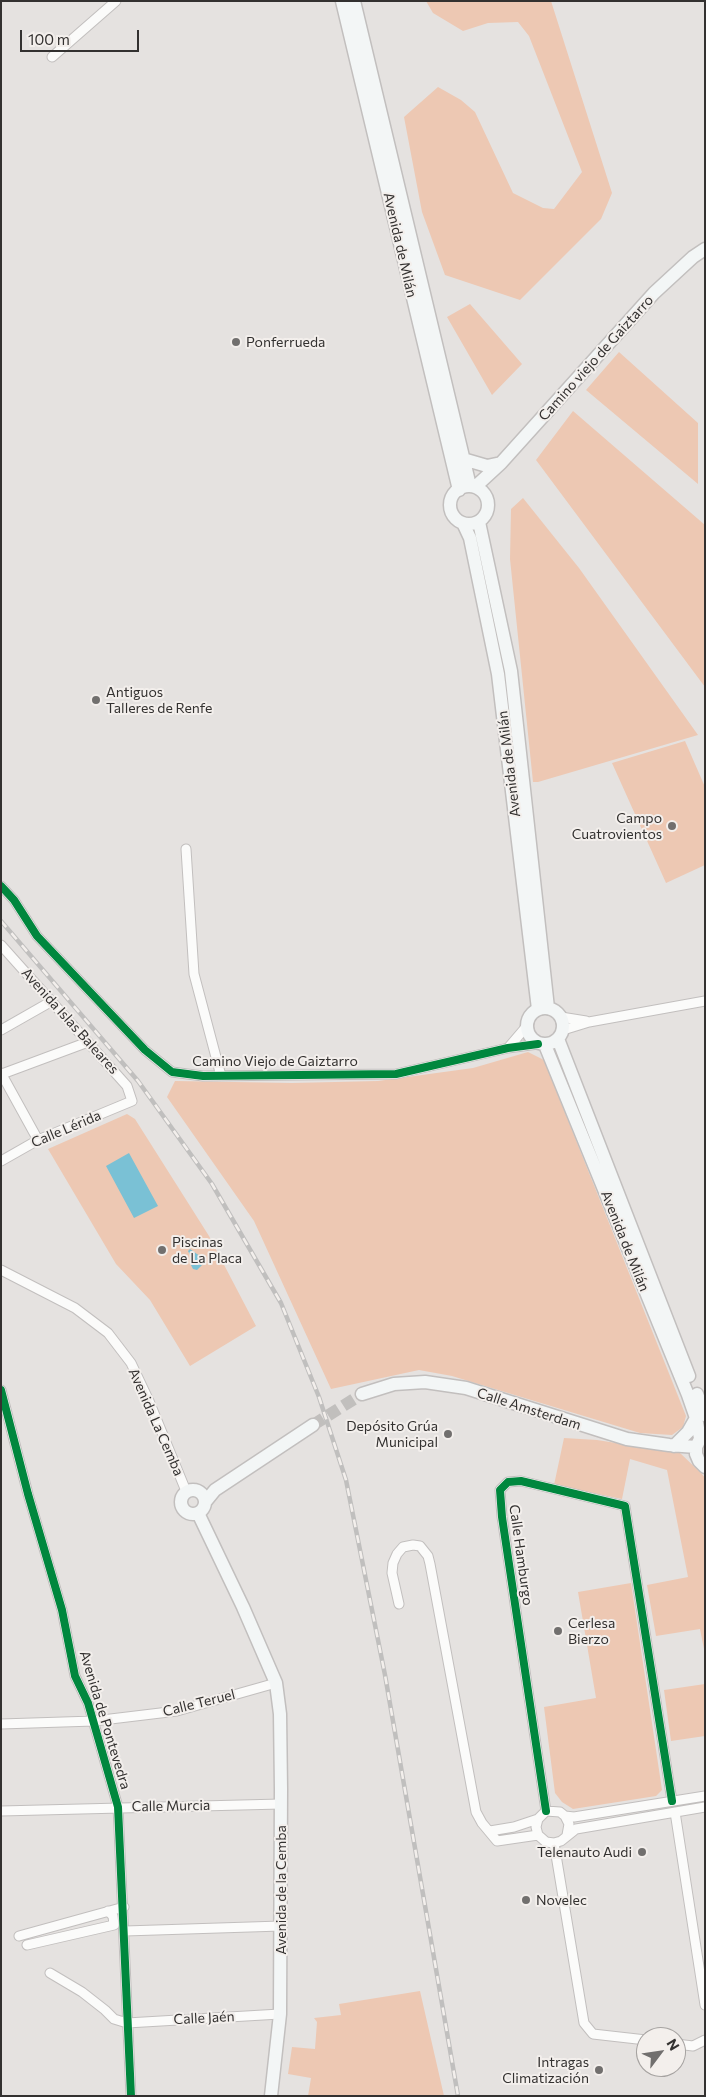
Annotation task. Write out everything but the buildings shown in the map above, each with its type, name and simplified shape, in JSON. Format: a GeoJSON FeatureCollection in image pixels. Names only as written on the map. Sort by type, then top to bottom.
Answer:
{"type":"FeatureCollection","features":[{"type":"Feature","properties":{"kind":"street"},"geometry":{"type":"LineString","coordinates":[[52,57],[116,1]]}},
{"type":"Feature","properties":{"kind":"street","name":"Avenida de Milán"},"geometry":{"type":"LineString","coordinates":[[342,1],[472,489]]}},
{"type":"Feature","properties":{"kind":"street","name":"Avenida de Milán"},"geometry":{"type":"LineString","coordinates":[[354,1],[396,170],[463,459],[472,489]]}},
{"type":"Feature","properties":{"kind":"street","name":"Camino viejo de Gaiztarro"},"geometry":{"type":"LineString","coordinates":[[472,489],[497,467],[654,293],[693,257],[705,250]]}},
{"type":"Feature","properties":{"kind":"street"},"geometry":{"type":"LineString","coordinates":[[463,459],[497,467]]}},
{"type":"Feature","properties":{"kind":"street"},"geometry":{"type":"LineString","coordinates":[[472,489],[488,505],[486,513],[479,522],[463,523],[453,515],[450,506],[454,494],[472,489]]}},
{"type":"Feature","properties":{"kind":"street","name":"Avenida de Milán"},"geometry":{"type":"LineString","coordinates":[[479,522],[511,670],[543,1008]]}},
{"type":"Feature","properties":{"kind":"street","name":"Avenida de Milán"},"geometry":{"type":"LineString","coordinates":[[463,523],[470,538],[498,674],[543,1008]]}},
{"type":"Feature","properties":{"kind":"street"},"geometry":{"type":"LineString","coordinates":[[186,849],[194,974],[221,1076]]}},
{"type":"Feature","properties":{"kind":"street","name":"Camino Viejo de Gaiztarro"},"geometry":{"type":"LineString","coordinates":[[1,886],[14,900],[37,936],[144,1050],[172,1072],[221,1076],[396,1074],[508,1048],[542,1044]]}},
{"type":"Feature","properties":{"kind":"street","name":"Avenida Islas Baleares"},"geometry":{"type":"LineString","coordinates":[[1,945],[127,1086],[132,1101]]}},
{"type":"Feature","properties":{"kind":"street"},"geometry":{"type":"LineString","coordinates":[[1,1030],[52,1001]]}},
{"type":"Feature","properties":{"kind":"street"},"geometry":{"type":"LineString","coordinates":[[526,1027],[529,1037],[542,1044],[561,1029],[589,1022],[705,1001]]}},
{"type":"Feature","properties":{"kind":"street"},"geometry":{"type":"LineString","coordinates":[[508,1048],[526,1027],[528,1018],[543,1008],[555,1011],[561,1029]]}},
{"type":"Feature","properties":{"kind":"street","name":"Avenida de Milán"},"geometry":{"type":"LineString","coordinates":[[561,1029],[700,1416],[700,1440],[697,1457],[705,1467]]}},
{"type":"Feature","properties":{"kind":"street"},"geometry":{"type":"LineString","coordinates":[[38,1140],[2,1074],[88,1042]]}},
{"type":"Feature","properties":{"kind":"street","name":"Avenida de Milán"},"geometry":{"type":"LineString","coordinates":[[542,1044],[700,1416]]}},
{"type":"Feature","properties":{"kind":"street","name":"Calle Lérida"},"geometry":{"type":"LineString","coordinates":[[1,1161],[38,1140],[132,1101]]}},
{"type":"Feature","properties":{"kind":"street","name":"Avenida La Cemba"},"geometry":{"type":"LineString","coordinates":[[1,1270],[75,1308],[108,1333],[131,1363],[197,1494]]}},
{"type":"Feature","properties":{"kind":"street","name":"Calle Amsterdam"},"geometry":{"type":"LineString","coordinates":[[362,1394],[394,1384],[425,1382],[466,1388],[627,1438],[674,1446],[700,1440]]}},
{"type":"Feature","properties":{"kind":"street","name":"Avenida de Pontevedra"},"geometry":{"type":"LineString","coordinates":[[1,1390],[28,1494],[62,1610],[75,1676],[94,1721],[118,1807],[124,1907],[131,2096]]}},
{"type":"Feature","properties":{"kind":"street"},"geometry":{"type":"LineString","coordinates":[[674,1446],[700,1416]]}},
{"type":"Feature","properties":{"kind":"street"},"geometry":{"type":"LineString","coordinates":[[197,1494],[205,1507],[198,1513],[193,1514],[184,1510],[181,1499],[197,1494],[215,1490],[313,1425]]}},
{"type":"Feature","properties":{"kind":"street","name":"Calle Hamburgo"},"geometry":{"type":"LineString","coordinates":[[546,1811],[502,1517],[500,1490],[508,1482],[520,1481],[625,1506],[672,1801]]}},
{"type":"Feature","properties":{"kind":"street"},"geometry":{"type":"LineString","coordinates":[[198,1513],[243,1607],[276,1683]]}},
{"type":"Feature","properties":{"kind":"street"},"geometry":{"type":"LineString","coordinates":[[400,1604],[392,1573],[393,1563],[403,1546],[414,1544],[420,1546],[428,1556],[430,1564],[473,1802],[482,1824],[497,1841],[538,1835]]}},
{"type":"Feature","properties":{"kind":"street","name":"Calle Teruel"},"geometry":{"type":"LineString","coordinates":[[1,1724],[94,1721],[177,1711],[276,1683]]}},
{"type":"Feature","properties":{"kind":"street","name":"Avenida de la Cemba"},"geometry":{"type":"LineString","coordinates":[[271,2096],[280,2014],[280,1714],[276,1683]]}},
{"type":"Feature","properties":{"kind":"street"},"geometry":{"type":"LineString","coordinates":[[490,1831],[514,1827],[538,1819],[546,1811],[554,1810],[565,1816],[574,1817],[705,1796]]}},
{"type":"Feature","properties":{"kind":"street","name":"Calle Murcia"},"geometry":{"type":"LineString","coordinates":[[1,1811],[281,1804]]}},
{"type":"Feature","properties":{"kind":"street"},"geometry":{"type":"LineString","coordinates":[[538,1819],[536,1827],[538,1835],[546,1842],[554,1843],[561,1841],[576,1829],[705,1807]]}},
{"type":"Feature","properties":{"kind":"street"},"geometry":{"type":"LineString","coordinates":[[676,1812],[705,2005]]}},
{"type":"Feature","properties":{"kind":"street"},"geometry":{"type":"LineString","coordinates":[[565,1816],[569,1824],[567,1835]]}},
{"type":"Feature","properties":{"kind":"street"},"geometry":{"type":"LineString","coordinates":[[554,1843],[584,2023],[593,2034],[636,2039]]}},
{"type":"Feature","properties":{"kind":"street"},"geometry":{"type":"LineString","coordinates":[[19,1936],[124,1907]]}},
{"type":"Feature","properties":{"kind":"street"},"geometry":{"type":"LineString","coordinates":[[27,1945],[114,1925],[113,1916],[108,1911]]}},
{"type":"Feature","properties":{"kind":"street"},"geometry":{"type":"LineString","coordinates":[[124,1931],[281,1926]]}},
{"type":"Feature","properties":{"kind":"street"},"geometry":{"type":"LineString","coordinates":[[50,1973],[82,1992],[114,2019],[127,2023]]}},
{"type":"Feature","properties":{"kind":"street","name":"Calle Jaén"},"geometry":{"type":"LineString","coordinates":[[127,2023],[280,2014]]}},
{"type":"Feature","properties":{"kind":"street"},"geometry":{"type":"LineString","coordinates":[[686,2045],[693,2046],[705,2040]]}},
{"type":"Feature","properties":{"kind":"shaded area"},"geometry":{"type":"Polygon","coordinates":[[[426,1],[551,1],[612,193],[601,219],[520,300],[445,275],[422,212],[404,117],[438,87],[461,100],[475,112],[513,193],[543,208],[554,209],[582,172],[529,36],[518,22],[488,23],[463,31],[433,13],[426,1]]]}},
{"type":"Feature","properties":{"kind":"shaded area"},"geometry":{"type":"Polygon","coordinates":[[[470,304],[522,364],[492,395],[447,317],[470,304]]]}},
{"type":"Feature","properties":{"kind":"shaded area"},"geometry":{"type":"Polygon","coordinates":[[[619,352],[698,423],[698,484],[586,390],[619,352]]]}},
{"type":"Feature","properties":{"kind":"shaded area"},"geometry":{"type":"Polygon","coordinates":[[[573,411],[705,525],[705,687],[536,460],[573,411]]]}},
{"type":"Feature","properties":{"kind":"shaded area"},"geometry":{"type":"Polygon","coordinates":[[[523,498],[579,568],[698,735],[533,782],[510,559],[511,509],[523,498]]]}},
{"type":"Feature","properties":{"kind":"shaded area","name":"Campo Cuatrovientos"},"geometry":{"type":"Polygon","coordinates":[[[685,741],[705,787],[705,865],[666,883],[612,763],[685,741]]]}},
{"type":"Feature","properties":{"kind":"shaded area"},"geometry":{"type":"Polygon","coordinates":[[[528,1052],[544,1060],[686,1416],[683,1427],[672,1435],[640,1433],[452,1376],[419,1370],[331,1389],[254,1221],[167,1097],[175,1081],[292,1083],[378,1081],[473,1068],[528,1052]]]}},
{"type":"Feature","properties":{"kind":"shaded area","name":"Piscinas de La Placa"},"geometry":{"type":"Polygon","coordinates":[[[127,1114],[135,1119],[209,1236],[256,1326],[190,1366],[150,1300],[116,1264],[48,1149],[127,1114]]]}},
{"type":"Feature","properties":{"kind":"shaded area"},"geometry":{"type":"Polygon","coordinates":[[[564,1438],[597,1440],[680,1453],[705,1478],[705,1654],[700,1629],[656,1636],[647,1585],[688,1577],[667,1470],[630,1459],[622,1499],[554,1485],[564,1438]]]}},
{"type":"Feature","properties":{"kind":"shaded area"},"geometry":{"type":"Polygon","coordinates":[[[631,1583],[662,1790],[656,1796],[573,1809],[562,1802],[555,1793],[544,1707],[596,1698],[578,1592],[631,1583]]]}},
{"type":"Feature","properties":{"kind":"shaded area"},"geometry":{"type":"Polygon","coordinates":[[[705,1684],[705,1736],[671,1741],[664,1690],[705,1684]]]}},
{"type":"Feature","properties":{"kind":"shaded area"},"geometry":{"type":"Polygon","coordinates":[[[420,1991],[444,2096],[308,2096],[311,2078],[288,2074],[292,2047],[315,2049],[317,2022],[314,2018],[341,2015],[339,2004],[420,1991]]]}},
{"type":"Feature","properties":{"kind":"water"},"geometry":{"type":"Polygon","coordinates":[[[129,1153],[158,1206],[134,1218],[106,1166],[129,1153]]]}},
{"type":"Feature","properties":{"kind":"water"},"geometry":{"type":"Polygon","coordinates":[[[190,1249],[204,1259],[203,1264],[197,1270],[193,1269],[190,1263],[188,1251],[190,1249]]]}},
{"type":"Feature","properties":{"kind":"tunnel"},"geometry":{"type":"LineString","coordinates":[[313,1425],[362,1394]]}},
{"type":"Feature","properties":{"kind":"railway"},"geometry":{"type":"LineString","coordinates":[[1,921],[138,1081],[212,1184],[281,1303],[319,1397],[346,1480],[385,1675],[458,2096]]}},
{"type":"Feature","properties":{"kind":"cycle path"},"geometry":{"type":"LineString","coordinates":[[1,886],[14,900],[37,936],[145,1050],[172,1072],[203,1076],[396,1074],[508,1048],[538,1044]]}},
{"type":"Feature","properties":{"kind":"cycle path"},"geometry":{"type":"LineString","coordinates":[[1,1390],[28,1494],[62,1610],[75,1676],[88,1703],[118,1807],[131,2096]]}},
{"type":"Feature","properties":{"kind":"cycle path"},"geometry":{"type":"LineString","coordinates":[[546,1811],[502,1517],[500,1490],[508,1482],[521,1481],[625,1506],[672,1801]]}},
{"type":"Feature","properties":{"kind":"place","name":"Ponferrueda"},"geometry":{"type":"Point","coordinates":[236,342]}},
{"type":"Feature","properties":{"kind":"place","name":"Antiguos Talleres de Renfe"},"geometry":{"type":"Point","coordinates":[96,700]}},
{"type":"Feature","properties":{"kind":"place","name":"Campo Cuatrovientos"},"geometry":{"type":"Point","coordinates":[672,826]}},
{"type":"Feature","properties":{"kind":"place","name":"Piscinas de La Placa"},"geometry":{"type":"Point","coordinates":[162,1250]}},
{"type":"Feature","properties":{"kind":"place","name":"Depósito Grúa Municipal"},"geometry":{"type":"Point","coordinates":[448,1434]}},
{"type":"Feature","properties":{"kind":"place","name":"Cerlesa Bierzo"},"geometry":{"type":"Point","coordinates":[558,1631]}},
{"type":"Feature","properties":{"kind":"place","name":"Telenauto Audi"},"geometry":{"type":"Point","coordinates":[642,1852]}},
{"type":"Feature","properties":{"kind":"place","name":"Novelec"},"geometry":{"type":"Point","coordinates":[526,1900]}},
{"type":"Feature","properties":{"kind":"place","name":"Intragas Climatización"},"geometry":{"type":"Point","coordinates":[599,2070]}}]}
